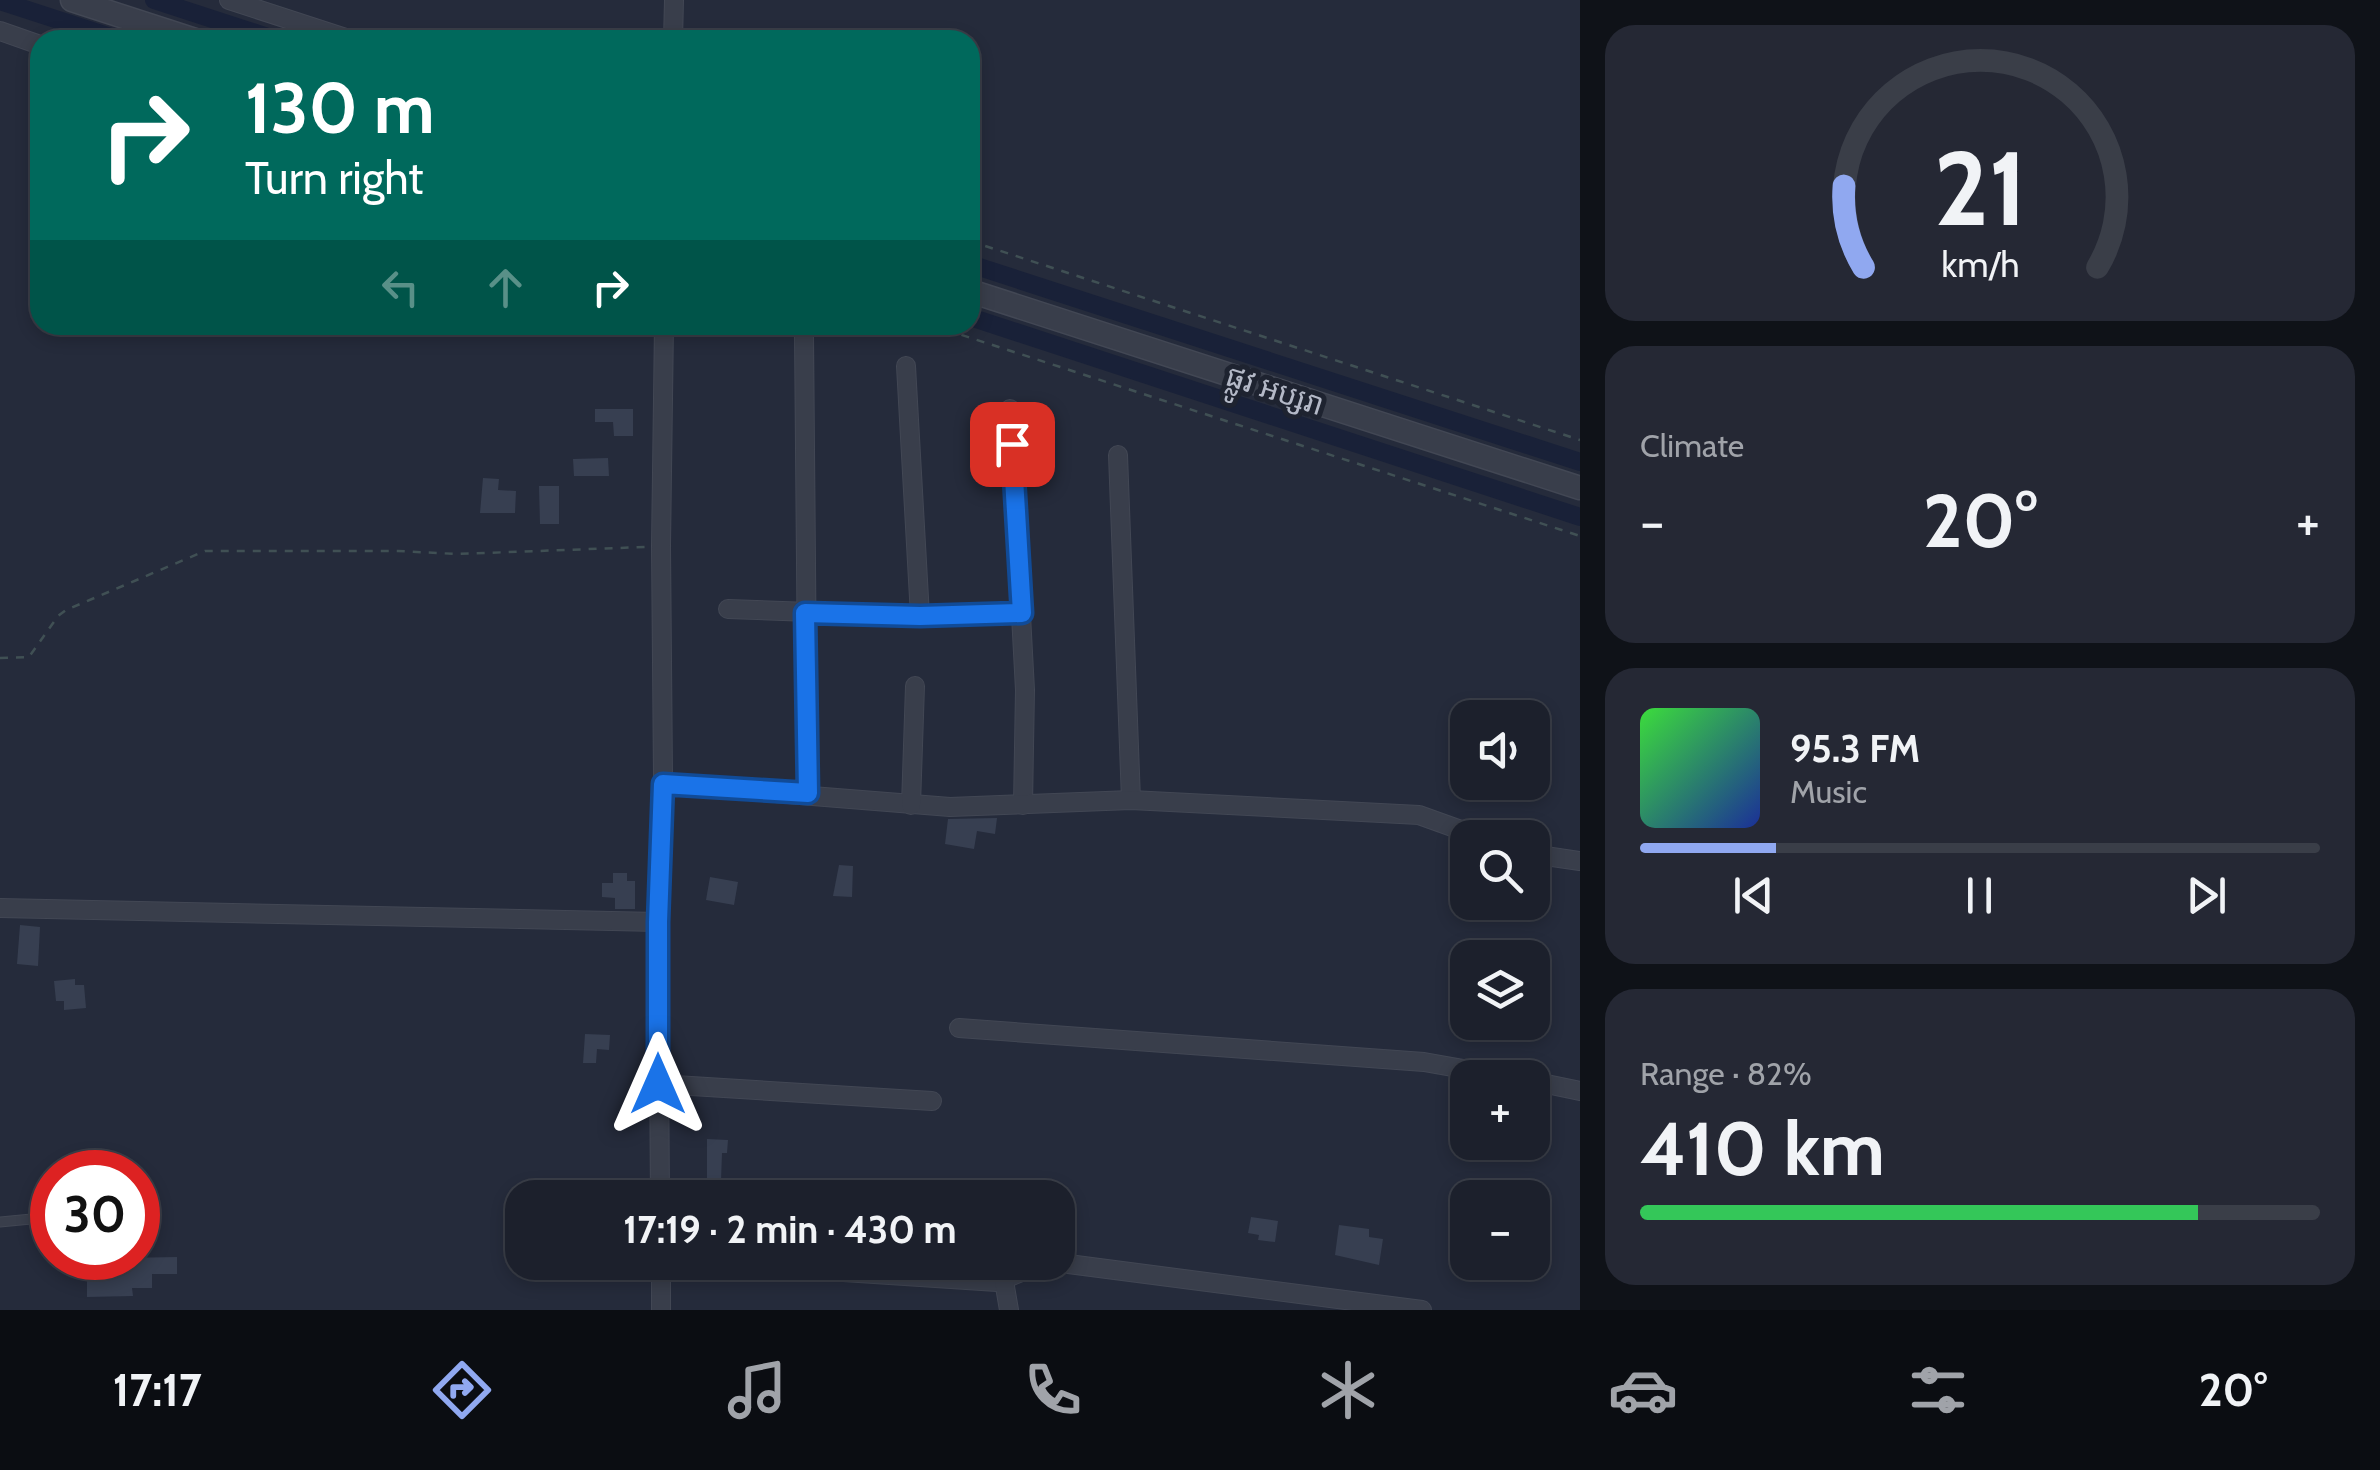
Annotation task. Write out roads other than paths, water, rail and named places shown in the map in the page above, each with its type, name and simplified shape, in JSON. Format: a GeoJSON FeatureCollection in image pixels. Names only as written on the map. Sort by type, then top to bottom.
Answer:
{"type":"FeatureCollection","features":[{"type":"Feature","properties":{"kind":"street"},"geometry":{"type":"LineString","coordinates":[[74,0],[165,30]]}},
{"type":"Feature","properties":{"kind":"street"},"geometry":{"type":"LineString","coordinates":[[229,0],[321,30]]}},
{"type":"Feature","properties":{"kind":"street"},"geometry":{"type":"LineString","coordinates":[[673,30],[674,0]]}},
{"type":"Feature","properties":{"kind":"street"},"geometry":{"type":"LineString","coordinates":[[0,31],[30,42]]}},
{"type":"Feature","properties":{"kind":"street","name":"ផ្លូវ អប្សរា"},"geometry":{"type":"LineString","coordinates":[[980,294],[1580,488]]}},
{"type":"Feature","properties":{"kind":"street"},"geometry":{"type":"LineString","coordinates":[[660,1180],[664,335]]}},
{"type":"Feature","properties":{"kind":"street"},"geometry":{"type":"LineString","coordinates":[[804,335],[808,793]]}},
{"type":"Feature","properties":{"kind":"street"},"geometry":{"type":"LineString","coordinates":[[906,366],[920,616]]}},
{"type":"Feature","properties":{"kind":"street"},"geometry":{"type":"LineString","coordinates":[[1010,409],[1022,613],[1023,805]]}},
{"type":"Feature","properties":{"kind":"street"},"geometry":{"type":"LineString","coordinates":[[1118,455],[1132,800]]}},
{"type":"Feature","properties":{"kind":"street"},"geometry":{"type":"LineString","coordinates":[[728,609],[920,616],[1022,613]]}},
{"type":"Feature","properties":{"kind":"street"},"geometry":{"type":"LineString","coordinates":[[911,805],[915,686]]}},
{"type":"Feature","properties":{"kind":"street"},"geometry":{"type":"LineString","coordinates":[[663,784],[808,793],[911,805],[1132,800],[1419,814],[1450,826]]}},
{"type":"Feature","properties":{"kind":"street"},"geometry":{"type":"LineString","coordinates":[[1550,857],[1580,861]]}},
{"type":"Feature","properties":{"kind":"street"},"geometry":{"type":"LineString","coordinates":[[0,908],[658,922]]}},
{"type":"Feature","properties":{"kind":"street"},"geometry":{"type":"LineString","coordinates":[[959,1028],[1450,1067]]}},
{"type":"Feature","properties":{"kind":"street"},"geometry":{"type":"LineString","coordinates":[[658,1084],[932,1101]]}},
{"type":"Feature","properties":{"kind":"street"},"geometry":{"type":"LineString","coordinates":[[1550,1085],[1580,1091]]}},
{"type":"Feature","properties":{"kind":"street"},"geometry":{"type":"LineString","coordinates":[[1075,1266],[1293,1301],[1422,1310]]}},
{"type":"Feature","properties":{"kind":"street"},"geometry":{"type":"LineString","coordinates":[[661,1280],[661,1310]]}},
{"type":"Feature","properties":{"kind":"street"},"geometry":{"type":"LineString","coordinates":[[988,1280],[1004,1281],[1009,1310]]}},
{"type":"Feature","properties":{"kind":"lane"},"geometry":{"type":"LineString","coordinates":[[0,1222],[30,1219]]}},
{"type":"Feature","properties":{"kind":"waterway"},"geometry":{"type":"LineString","coordinates":[[154,0],[246,30]]}},
{"type":"Feature","properties":{"kind":"waterway"},"geometry":{"type":"LineString","coordinates":[[0,1],[89,30]]}},
{"type":"Feature","properties":{"kind":"waterway"},"geometry":{"type":"LineString","coordinates":[[980,267],[1580,462]]}},
{"type":"Feature","properties":{"kind":"waterway"},"geometry":{"type":"LineString","coordinates":[[980,320],[1580,517]]}}]}
